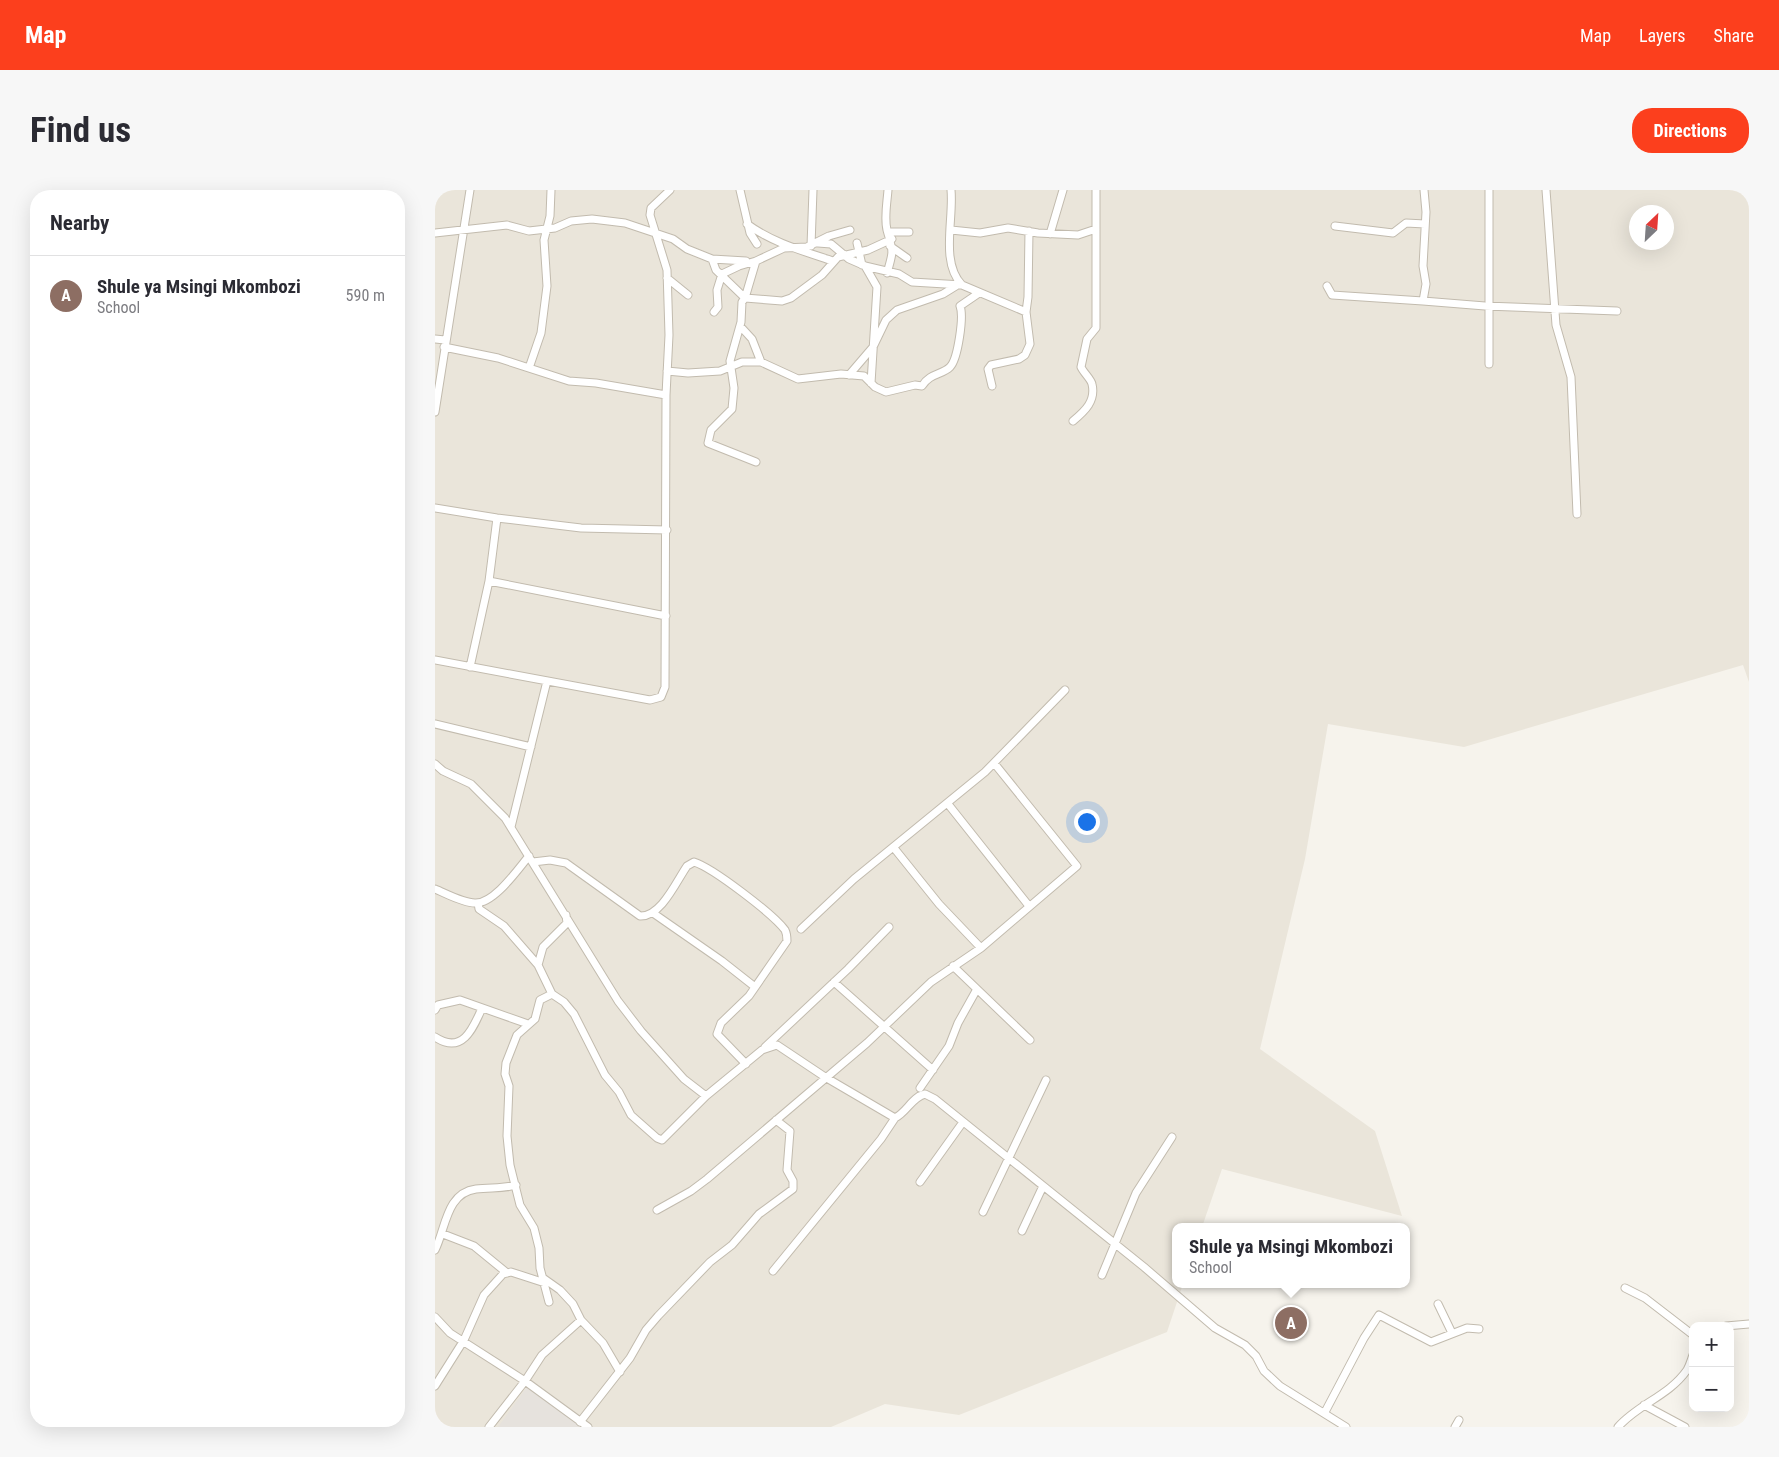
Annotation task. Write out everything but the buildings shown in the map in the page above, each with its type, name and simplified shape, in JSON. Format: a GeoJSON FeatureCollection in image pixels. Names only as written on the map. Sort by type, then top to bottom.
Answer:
{"type":"FeatureCollection","features":[{"type":"Feature","properties":{"kind":"street"},"geometry":{"type":"LineString","coordinates":[[435,412],[470,190]]}},
{"type":"Feature","properties":{"kind":"street"},"geometry":{"type":"LineString","coordinates":[[529,368],[541,333],[547,286],[544,240],[550,216],[551,190]]}},
{"type":"Feature","properties":{"kind":"street"},"geometry":{"type":"LineString","coordinates":[[435,660],[650,700],[661,697],[665,687],[666,395],[669,335],[667,278],[650,215],[651,208],[670,190]]}},
{"type":"Feature","properties":{"kind":"street"},"geometry":{"type":"LineString","coordinates":[[740,190],[747,224],[757,244]]}},
{"type":"Feature","properties":{"kind":"street"},"geometry":{"type":"LineString","coordinates":[[813,190],[814,244]]}},
{"type":"Feature","properties":{"kind":"street"},"geometry":{"type":"LineString","coordinates":[[887,273],[893,255],[892,239],[888,232],[888,190]]}},
{"type":"Feature","properties":{"kind":"street"},"geometry":{"type":"LineString","coordinates":[[951,190],[951,267],[959,286]]}},
{"type":"Feature","properties":{"kind":"street"},"geometry":{"type":"LineString","coordinates":[[1050,234],[1063,190]]}},
{"type":"Feature","properties":{"kind":"street"},"geometry":{"type":"LineString","coordinates":[[1073,421],[1088,409],[1091,398],[1092,382],[1081,367],[1087,339],[1096,328],[1096,190]]}},
{"type":"Feature","properties":{"kind":"street"},"geometry":{"type":"LineString","coordinates":[[1423,301],[1426,284],[1423,266],[1425,190]]}},
{"type":"Feature","properties":{"kind":"street"},"geometry":{"type":"LineString","coordinates":[[1489,190],[1489,364]]}},
{"type":"Feature","properties":{"kind":"street"},"geometry":{"type":"LineString","coordinates":[[1547,190],[1557,335],[1566,354],[1571,377],[1577,514]]}},
{"type":"Feature","properties":{"kind":"street"},"geometry":{"type":"LineString","coordinates":[[435,233],[507,224],[529,231],[547,229],[571,221],[592,219],[625,223],[673,239],[687,249],[712,259],[756,261]]}},
{"type":"Feature","properties":{"kind":"street"},"geometry":{"type":"LineString","coordinates":[[1335,226],[1393,233],[1405,223],[1425,224]]}},
{"type":"Feature","properties":{"kind":"street"},"geometry":{"type":"LineString","coordinates":[[747,224],[763,235],[776,239],[790,248],[833,260]]}},
{"type":"Feature","properties":{"kind":"street"},"geometry":{"type":"LineString","coordinates":[[951,230],[981,233],[1008,228],[1050,234],[1078,235],[1096,229]]}},
{"type":"Feature","properties":{"kind":"street"},"geometry":{"type":"LineString","coordinates":[[814,244],[830,236],[850,230]]}},
{"type":"Feature","properties":{"kind":"street"},"geometry":{"type":"LineString","coordinates":[[991,386],[988,369],[991,365],[1019,359],[1025,355],[1030,344],[1026,312],[1029,296],[1029,231]]}},
{"type":"Feature","properties":{"kind":"street"},"geometry":{"type":"LineString","coordinates":[[888,232],[909,232]]}},
{"type":"Feature","properties":{"kind":"street"},"geometry":{"type":"LineString","coordinates":[[830,236],[831,244]]}},
{"type":"Feature","properties":{"kind":"street"},"geometry":{"type":"LineString","coordinates":[[712,259],[716,270],[745,298],[782,301],[791,298],[822,275],[833,260],[838,257],[868,250],[892,239]]}},
{"type":"Feature","properties":{"kind":"street"},"geometry":{"type":"LineString","coordinates":[[883,242],[907,258]]}},
{"type":"Feature","properties":{"kind":"street"},"geometry":{"type":"LineString","coordinates":[[857,243],[864,266],[877,287],[871,383]]}},
{"type":"Feature","properties":{"kind":"street"},"geometry":{"type":"LineString","coordinates":[[715,312],[718,307],[717,290],[722,274],[784,248],[831,244],[845,256],[864,266],[887,273],[899,274],[912,282],[933,282],[959,286],[1026,312]]}},
{"type":"Feature","properties":{"kind":"street"},"geometry":{"type":"LineString","coordinates":[[756,261],[745,298],[742,302],[740,326],[731,356],[734,388],[732,409],[711,430],[708,443],[756,462]]}},
{"type":"Feature","properties":{"kind":"street"},"geometry":{"type":"LineString","coordinates":[[667,278],[688,294]]}},
{"type":"Feature","properties":{"kind":"street"},"geometry":{"type":"LineString","coordinates":[[849,375],[873,347],[886,320],[897,310],[943,294],[959,286]]}},
{"type":"Feature","properties":{"kind":"street"},"geometry":{"type":"LineString","coordinates":[[1327,286],[1332,296],[1489,306],[1617,311]]}},
{"type":"Feature","properties":{"kind":"street"},"geometry":{"type":"LineString","coordinates":[[667,371],[688,373],[720,371],[742,362],[761,362],[798,379],[849,375],[864,376],[871,383],[886,392],[915,385],[922,386],[927,379],[949,368],[955,359],[963,314],[960,306],[979,293]]}},
{"type":"Feature","properties":{"kind":"street"},"geometry":{"type":"LineString","coordinates":[[740,326],[752,339],[761,362]]}},
{"type":"Feature","properties":{"kind":"street"},"geometry":{"type":"LineString","coordinates":[[435,339],[445,344],[569,380],[596,382],[666,395]]}},
{"type":"Feature","properties":{"kind":"street"},"geometry":{"type":"LineString","coordinates":[[435,508],[581,528],[667,530]]}},
{"type":"Feature","properties":{"kind":"street"},"geometry":{"type":"LineString","coordinates":[[470,667],[489,581],[497,518]]}},
{"type":"Feature","properties":{"kind":"street"},"geometry":{"type":"LineString","coordinates":[[489,581],[666,616]]}},
{"type":"Feature","properties":{"kind":"street"},"geometry":{"type":"LineString","coordinates":[[511,827],[547,681]]}},
{"type":"Feature","properties":{"kind":"street"},"geometry":{"type":"LineString","coordinates":[[801,929],[833,897],[948,804],[994,763],[1065,690]]}},
{"type":"Feature","properties":{"kind":"street"},"geometry":{"type":"LineString","coordinates":[[435,724],[531,747]]}},
{"type":"Feature","properties":{"kind":"street"},"geometry":{"type":"LineString","coordinates":[[657,1210],[691,1191],[884,1027],[931,982],[981,948],[1077,866],[994,763]]}},
{"type":"Feature","properties":{"kind":"street"},"geometry":{"type":"LineString","coordinates":[[435,764],[443,772],[471,784],[505,818],[629,1016],[684,1079],[706,1096]]}},
{"type":"Feature","properties":{"kind":"street"},"geometry":{"type":"LineString","coordinates":[[948,804],[1029,906]]}},
{"type":"Feature","properties":{"kind":"street"},"geometry":{"type":"LineString","coordinates":[[894,848],[939,904],[981,948]]}},
{"type":"Feature","properties":{"kind":"street"},"geometry":{"type":"LineString","coordinates":[[435,889],[478,904],[487,900],[531,859],[550,860],[566,863],[639,916],[648,917],[653,913],[687,866],[695,862],[708,869],[764,911],[787,932],[787,942],[755,987],[721,1023],[717,1034],[746,1064]]}},
{"type":"Feature","properties":{"kind":"street"},"geometry":{"type":"LineString","coordinates":[[478,904],[479,909],[504,926],[538,965],[552,994],[564,1002],[573,1014],[605,1075],[619,1092],[631,1115],[657,1138],[662,1140],[706,1096],[762,1050],[889,927]]}},
{"type":"Feature","properties":{"kind":"street"},"geometry":{"type":"LineString","coordinates":[[653,913],[722,961],[755,987]]}},
{"type":"Feature","properties":{"kind":"street"},"geometry":{"type":"LineString","coordinates":[[538,965],[543,948],[567,923],[565,915]]}},
{"type":"Feature","properties":{"kind":"street"},"geometry":{"type":"LineString","coordinates":[[953,966],[1030,1040]]}},
{"type":"Feature","properties":{"kind":"street"},"geometry":{"type":"LineString","coordinates":[[834,982],[933,1070]]}},
{"type":"Feature","properties":{"kind":"street"},"geometry":{"type":"LineString","coordinates":[[920,1088],[949,1046],[958,1023],[977,989]]}},
{"type":"Feature","properties":{"kind":"street"},"geometry":{"type":"LineString","coordinates":[[549,1302],[534,1228],[520,1205],[510,1165],[508,1146],[509,1086],[505,1074],[506,1063],[517,1035],[535,1019],[540,1000],[552,994]]}},
{"type":"Feature","properties":{"kind":"street"},"geometry":{"type":"LineString","coordinates":[[435,1010],[438,1005],[460,1000],[528,1024]]}},
{"type":"Feature","properties":{"kind":"street"},"geometry":{"type":"LineString","coordinates":[[435,1037],[451,1043],[461,1040],[471,1033],[482,1008]]}},
{"type":"Feature","properties":{"kind":"street"},"geometry":{"type":"LineString","coordinates":[[762,1050],[777,1045],[825,1077],[895,1118]]}},
{"type":"Feature","properties":{"kind":"street"},"geometry":{"type":"LineString","coordinates":[[983,1212],[1046,1080]]}},
{"type":"Feature","properties":{"kind":"street"},"geometry":{"type":"LineString","coordinates":[[773,1271],[881,1139],[895,1118],[904,1112],[919,1095],[925,1094],[935,1099],[1114,1242],[1215,1328],[1245,1345],[1256,1356],[1264,1371],[1280,1386],[1325,1412],[1346,1427]]}},
{"type":"Feature","properties":{"kind":"street"},"geometry":{"type":"LineString","coordinates":[[580,1422],[620,1372],[646,1330],[658,1316],[710,1262],[732,1245],[759,1214],[793,1189],[793,1181],[787,1170],[790,1131],[776,1120]]}},
{"type":"Feature","properties":{"kind":"street"},"geometry":{"type":"LineString","coordinates":[[920,1182],[963,1122]]}},
{"type":"Feature","properties":{"kind":"street"},"geometry":{"type":"LineString","coordinates":[[1102,1274],[1136,1194],[1172,1137]]}},
{"type":"Feature","properties":{"kind":"street"},"geometry":{"type":"LineString","coordinates":[[435,1250],[443,1234],[444,1223],[455,1201],[464,1192],[478,1189],[501,1189],[516,1185]]}},
{"type":"Feature","properties":{"kind":"street"},"geometry":{"type":"LineString","coordinates":[[1022,1231],[1043,1186]]}},
{"type":"Feature","properties":{"kind":"street"},"geometry":{"type":"LineString","coordinates":[[443,1234],[474,1246],[507,1273]]}},
{"type":"Feature","properties":{"kind":"street"},"geometry":{"type":"LineString","coordinates":[[435,1386],[464,1340],[484,1295],[503,1274],[511,1272],[544,1280],[560,1290],[573,1304],[581,1320],[603,1343],[620,1372]]}},
{"type":"Feature","properties":{"kind":"street"},"geometry":{"type":"LineString","coordinates":[[1625,1288],[1645,1298],[1689,1332]]}},
{"type":"Feature","properties":{"kind":"street"},"geometry":{"type":"LineString","coordinates":[[1438,1304],[1452,1333]]}},
{"type":"Feature","properties":{"kind":"street"},"geometry":{"type":"LineString","coordinates":[[1325,1412],[1364,1338],[1379,1315],[1431,1342],[1467,1328],[1479,1329]]}},
{"type":"Feature","properties":{"kind":"street"},"geometry":{"type":"LineString","coordinates":[[435,1317],[450,1333],[464,1340],[525,1381],[588,1427]]}},
{"type":"Feature","properties":{"kind":"street"},"geometry":{"type":"LineString","coordinates":[[489,1427],[549,1348],[581,1320]]}},
{"type":"Feature","properties":{"kind":"street"},"geometry":{"type":"LineString","coordinates":[[1734,1324],[1749,1324]]}},
{"type":"Feature","properties":{"kind":"street"},"geometry":{"type":"LineString","coordinates":[[1618,1427],[1632,1412],[1667,1392],[1689,1365]]}},
{"type":"Feature","properties":{"kind":"street"},"geometry":{"type":"LineString","coordinates":[[1644,1405],[1685,1427]]}},
{"type":"Feature","properties":{"kind":"street"},"geometry":{"type":"LineString","coordinates":[[1455,1427],[1459,1420]]}},
{"type":"Feature","properties":{"kind":"shaded area"},"geometry":{"type":"Polygon","coordinates":[[[435,190],[1749,190],[1749,682],[1743,665],[1464,747],[1328,724],[1305,859],[1260,1049],[1375,1131],[1402,1216],[1222,1169],[1203,1223],[1172,1223],[1172,1288],[1182,1288],[1167,1332],[959,1415],[885,1404],[831,1427],[435,1427],[435,190]]]}},
{"type":"Feature","properties":{"kind":"shaded area"},"geometry":{"type":"Polygon","coordinates":[[[527,1387],[588,1427],[498,1427],[527,1387]]]}},
{"type":"Feature","properties":{"kind":"place","name":"Shule ya Msingi Mkombozi"},"geometry":{"type":"Point","coordinates":[1291,1323]}}]}
